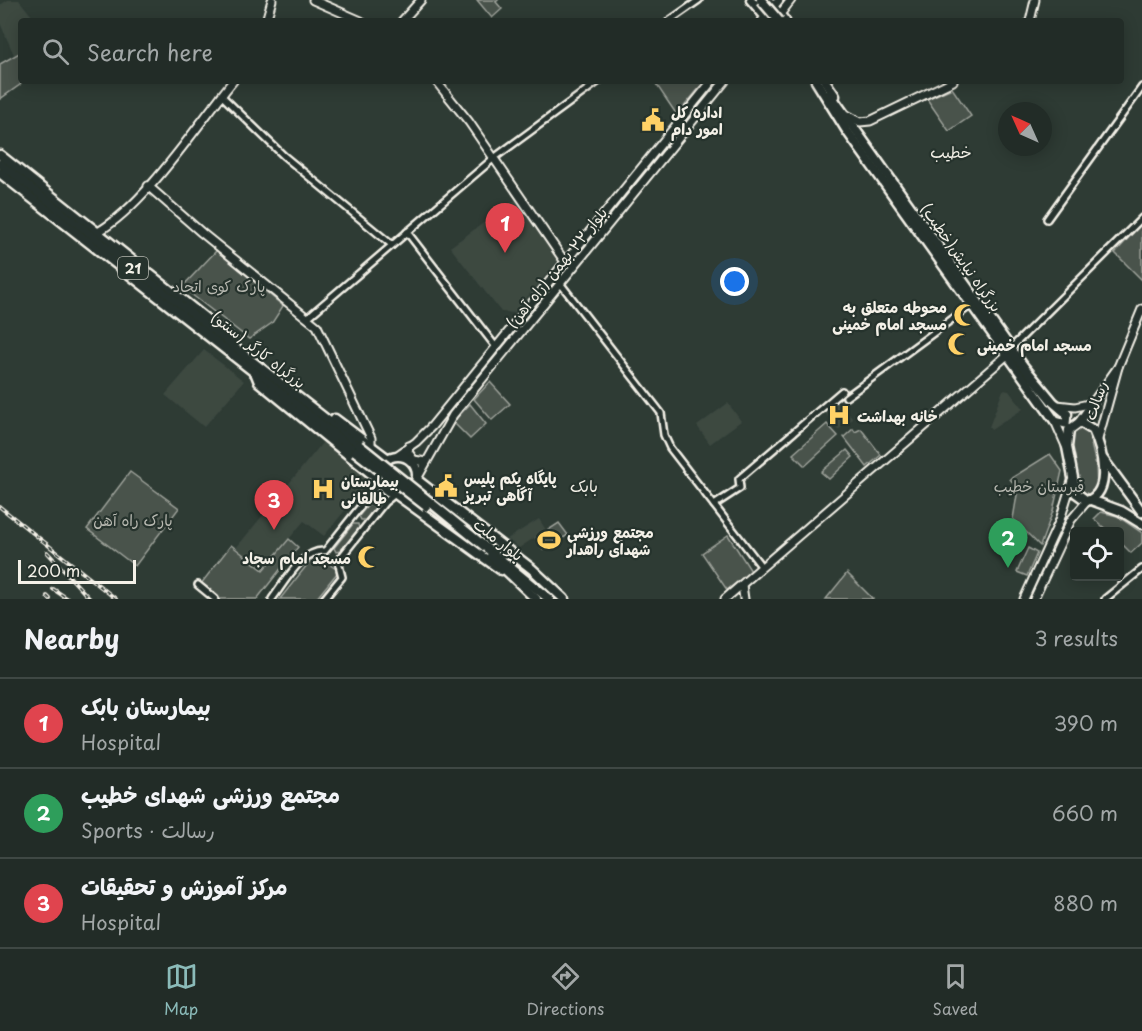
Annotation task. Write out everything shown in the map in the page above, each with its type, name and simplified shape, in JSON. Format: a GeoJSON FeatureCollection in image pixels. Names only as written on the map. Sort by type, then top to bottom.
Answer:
{"type":"FeatureCollection","features":[{"type":"Feature","properties":{"kind":"highway"},"geometry":{"type":"LineString","coordinates":[[754,0],[764,18]]}},
{"type":"Feature","properties":{"kind":"highway"},"geometry":{"type":"LineString","coordinates":[[754,0],[776,18]]}},
{"type":"Feature","properties":{"kind":"highway"},"geometry":{"type":"LineString","coordinates":[[761,0],[777,18]]}},
{"type":"Feature","properties":{"kind":"highway"},"geometry":{"type":"LineString","coordinates":[[773,2],[778,18]]}},
{"type":"Feature","properties":{"kind":"highway"},"geometry":{"type":"LineString","coordinates":[[814,84],[839,112]]}},
{"type":"Feature","properties":{"kind":"highway"},"geometry":{"type":"LineString","coordinates":[[821,84],[839,112]]}},
{"type":"Feature","properties":{"kind":"highway"},"geometry":{"type":"LineString","coordinates":[[826,84],[839,112]]}},
{"type":"Feature","properties":{"kind":"highway","name":"بزرگراه نیایش(خطیب)"},"geometry":{"type":"LineString","coordinates":[[839,112],[862,140],[1054,421]]}},
{"type":"Feature","properties":{"kind":"highway","name":"بزرگراه نیایش(خطیب)"},"geometry":{"type":"LineString","coordinates":[[839,112],[970,306],[1053,402],[1067,414]]}},
{"type":"Feature","properties":{"kind":"highway"},"geometry":{"type":"LineString","coordinates":[[0,155],[234,339],[239,350]]}},
{"type":"Feature","properties":{"kind":"highway","name":"بزرگراه کارگر (سنتو)"},"geometry":{"type":"LineString","coordinates":[[0,165],[239,350],[258,369]]}},
{"type":"Feature","properties":{"kind":"highway","name":"بزرگراه کارگر (سنتو)"},"geometry":{"type":"LineString","coordinates":[[0,173],[258,369],[356,452]]}},
{"type":"Feature","properties":{"kind":"highway","name":"21"},"geometry":{"type":"LineString","coordinates":[[258,369],[289,382],[371,446],[392,457],[412,461],[417,478]]}},
{"type":"Feature","properties":{"kind":"highway"},"geometry":{"type":"LineString","coordinates":[[1089,501],[1098,494],[1102,483],[1099,452],[1090,427],[1078,423],[1069,430],[1067,447],[1076,493],[1089,501],[1134,518],[1142,524]]}},
{"type":"Feature","properties":{"kind":"highway"},"geometry":{"type":"LineString","coordinates":[[356,452],[363,459],[371,446]]}},
{"type":"Feature","properties":{"kind":"highway"},"geometry":{"type":"LineString","coordinates":[[356,452],[386,490],[429,505],[532,569],[564,599]]}},
{"type":"Feature","properties":{"kind":"highway","name":"21"},"geometry":{"type":"LineString","coordinates":[[356,452],[429,505]]}},
{"type":"Feature","properties":{"kind":"highway"},"geometry":{"type":"LineString","coordinates":[[1099,452],[1141,510]]}},
{"type":"Feature","properties":{"kind":"highway"},"geometry":{"type":"LineString","coordinates":[[380,481],[380,468],[392,457]]}},
{"type":"Feature","properties":{"kind":"highway"},"geometry":{"type":"LineString","coordinates":[[396,494],[408,492],[417,478]]}},
{"type":"Feature","properties":{"kind":"highway"},"geometry":{"type":"LineString","coordinates":[[417,478],[429,505]]}},
{"type":"Feature","properties":{"kind":"highway","name":"بلوار ملت"},"geometry":{"type":"LineString","coordinates":[[429,505],[495,559],[536,599]]}},
{"type":"Feature","properties":{"kind":"highway","name":"بلوار ملت"},"geometry":{"type":"LineString","coordinates":[[429,505],[549,599]]}},
{"type":"Feature","properties":{"kind":"main road"},"geometry":{"type":"LineString","coordinates":[[267,18],[273,0]]}},
{"type":"Feature","properties":{"kind":"main road"},"geometry":{"type":"LineString","coordinates":[[313,0],[355,18]]}},
{"type":"Feature","properties":{"kind":"main road"},"geometry":{"type":"LineString","coordinates":[[405,18],[421,0]]}},
{"type":"Feature","properties":{"kind":"main road"},"geometry":{"type":"LineString","coordinates":[[780,18],[791,0]]}},
{"type":"Feature","properties":{"kind":"main road"},"geometry":{"type":"LineString","coordinates":[[1031,18],[1035,0]]}},
{"type":"Feature","properties":{"kind":"main road"},"geometry":{"type":"LineString","coordinates":[[766,18],[773,2]]}},
{"type":"Feature","properties":{"kind":"main road"},"geometry":{"type":"LineString","coordinates":[[98,232],[118,219],[148,186],[230,84]]}},
{"type":"Feature","properties":{"kind":"main road"},"geometry":{"type":"LineString","coordinates":[[438,84],[494,158],[565,262]]}},
{"type":"Feature","properties":{"kind":"main road","name":"بلوار ۲۲ بهمن (راه آهن)"},"geometry":{"type":"LineString","coordinates":[[392,457],[432,426],[710,84]]}},
{"type":"Feature","properties":{"kind":"main road","name":"بلوار ۲۲ بهمن (راه آهن)"},"geometry":{"type":"LineString","coordinates":[[417,478],[453,415],[723,84]]}},
{"type":"Feature","properties":{"kind":"main road"},"geometry":{"type":"LineString","coordinates":[[839,112],[860,122],[870,121],[947,84]]}},
{"type":"Feature","properties":{"kind":"main road"},"geometry":{"type":"LineString","coordinates":[[862,140],[862,132],[870,121]]}},
{"type":"Feature","properties":{"kind":"main road"},"geometry":{"type":"LineString","coordinates":[[148,186],[316,326],[372,438],[371,446]]}},
{"type":"Feature","properties":{"kind":"main road","name":"رسالت"},"geometry":{"type":"LineString","coordinates":[[1097,442],[1118,367],[1142,309]]}},
{"type":"Feature","properties":{"kind":"main road"},"geometry":{"type":"LineString","coordinates":[[725,599],[1009,352]]}},
{"type":"Feature","properties":{"kind":"main road","name":"رسالت"},"geometry":{"type":"LineString","coordinates":[[1078,423],[1118,367]]}},
{"type":"Feature","properties":{"kind":"main road"},"geometry":{"type":"LineString","coordinates":[[1053,402],[1066,408],[1093,402]]}},
{"type":"Feature","properties":{"kind":"main road"},"geometry":{"type":"LineString","coordinates":[[1054,421],[1066,424],[1067,414]]}},
{"type":"Feature","properties":{"kind":"main road"},"geometry":{"type":"LineString","coordinates":[[1067,414],[1078,423]]}},
{"type":"Feature","properties":{"kind":"main road"},"geometry":{"type":"LineString","coordinates":[[1054,421],[1067,447]]}},
{"type":"Feature","properties":{"kind":"main road"},"geometry":{"type":"LineString","coordinates":[[409,446],[408,452],[414,460],[426,462]]}},
{"type":"Feature","properties":{"kind":"main road"},"geometry":{"type":"LineString","coordinates":[[1024,599],[1062,512],[1072,480]]}},
{"type":"Feature","properties":{"kind":"main road"},"geometry":{"type":"LineString","coordinates":[[1034,599],[1071,520],[1089,501]]}},
{"type":"Feature","properties":{"kind":"main road"},"geometry":{"type":"LineString","coordinates":[[1134,518],[1130,511],[1132,508],[1141,510]]}},
{"type":"Feature","properties":{"kind":"main road"},"geometry":{"type":"LineString","coordinates":[[1062,512],[1071,511],[1071,520]]}},
{"type":"Feature","properties":{"kind":"main road"},"geometry":{"type":"LineString","coordinates":[[742,585],[744,599]]}},
{"type":"Feature","properties":{"kind":"street"},"geometry":{"type":"LineString","coordinates":[[673,18],[699,0]]}},
{"type":"Feature","properties":{"kind":"street"},"geometry":{"type":"LineString","coordinates":[[307,318],[494,158],[595,84]]}},
{"type":"Feature","properties":{"kind":"street"},"geometry":{"type":"LineString","coordinates":[[1047,219],[1142,87]]}},
{"type":"Feature","properties":{"kind":"street"},"geometry":{"type":"LineString","coordinates":[[221,95],[284,156],[392,245]]}},
{"type":"Feature","properties":{"kind":"street"},"geometry":{"type":"LineString","coordinates":[[1009,352],[1142,218]]}},
{"type":"Feature","properties":{"kind":"street"},"geometry":{"type":"LineString","coordinates":[[407,232],[496,347]]}},
{"type":"Feature","properties":{"kind":"street"},"geometry":{"type":"LineString","coordinates":[[560,284],[661,413],[664,435],[670,448],[761,566]]}},
{"type":"Feature","properties":{"kind":"street"},"geometry":{"type":"LineString","coordinates":[[846,397],[970,306]]}},
{"type":"Feature","properties":{"kind":"street"},"geometry":{"type":"LineString","coordinates":[[714,505],[740,488],[739,479],[842,391]]}},
{"type":"Feature","properties":{"kind":"street"},"geometry":{"type":"LineString","coordinates":[[272,599],[307,555],[315,550],[325,551],[380,481]]}},
{"type":"Feature","properties":{"kind":"street"},"geometry":{"type":"LineString","coordinates":[[324,599],[342,577],[338,561],[365,527],[396,494]]}},
{"type":"Feature","properties":{"kind":"street"},"geometry":{"type":"LineString","coordinates":[[353,517],[365,527]]}},
{"type":"Feature","properties":{"kind":"street"},"geometry":{"type":"LineString","coordinates":[[1105,599],[1142,569]]}},
{"type":"Feature","properties":{"kind":"street"},"geometry":{"type":"LineString","coordinates":[[198,585],[216,599]]}},
{"type":"Feature","properties":{"kind":"shaded area"},"geometry":{"type":"Polygon","coordinates":[[[8,0],[19,0],[34,18],[18,18],[18,53],[14,55],[0,23],[0,5],[8,0]]]}},
{"type":"Feature","properties":{"kind":"shaded area"},"geometry":{"type":"Polygon","coordinates":[[[518,198],[559,259],[514,313],[501,312],[450,247],[518,198]]]}},
{"type":"Feature","properties":{"kind":"shaded area"},"geometry":{"type":"Polygon","coordinates":[[[204,350],[244,381],[204,427],[165,395],[204,350]]]}},
{"type":"Feature","properties":{"kind":"shaded area"},"geometry":{"type":"Polygon","coordinates":[[[1003,390],[1009,391],[1023,409],[991,430],[989,427],[1003,390]]]}},
{"type":"Feature","properties":{"kind":"shaded area","name":"خانه بهداشت"},"geometry":{"type":"Polygon","coordinates":[[[838,400],[853,419],[838,430],[824,412],[838,400]]]}},
{"type":"Feature","properties":{"kind":"shaded area"},"geometry":{"type":"Polygon","coordinates":[[[728,403],[741,421],[710,444],[697,426],[728,403]]]}},
{"type":"Feature","properties":{"kind":"shaded area","name":"بیمارستان طالقانی"},"geometry":{"type":"Polygon","coordinates":[[[323,442],[370,480],[324,536],[304,521],[263,570],[236,548],[323,442]]]}},
{"type":"Feature","properties":{"kind":"shaded area"},"geometry":{"type":"Polygon","coordinates":[[[539,519],[546,530],[519,548],[507,539],[539,519]]]}},
{"type":"Feature","properties":{"kind":"green space"},"geometry":{"type":"Polygon","coordinates":[[[477,0],[498,0],[496,2],[502,9],[492,18],[477,0]]]}},
{"type":"Feature","properties":{"kind":"green space"},"geometry":{"type":"Polygon","coordinates":[[[18,54],[18,84],[21,84],[0,99],[0,64],[18,54]]]}},
{"type":"Feature","properties":{"kind":"green space"},"geometry":{"type":"Polygon","coordinates":[[[656,84],[703,84],[677,115],[656,84]]]}},
{"type":"Feature","properties":{"kind":"green space"},"geometry":{"type":"Polygon","coordinates":[[[952,88],[971,116],[949,131],[927,99],[952,88]]]}},
{"type":"Feature","properties":{"kind":"green space"},"geometry":{"type":"Polygon","coordinates":[[[1142,223],[1142,280],[1115,253],[1142,223]]]}},
{"type":"Feature","properties":{"kind":"green space","name":"پارک کوی اتحاد"},"geometry":{"type":"Polygon","coordinates":[[[217,250],[283,306],[272,323],[249,339],[182,287],[217,250]]]}},
{"type":"Feature","properties":{"kind":"green space"},"geometry":{"type":"Polygon","coordinates":[[[490,382],[510,404],[492,420],[474,399],[490,382]]]}},
{"type":"Feature","properties":{"kind":"green space"},"geometry":{"type":"Polygon","coordinates":[[[470,404],[486,424],[470,439],[453,422],[470,404]]]}},
{"type":"Feature","properties":{"kind":"green space"},"geometry":{"type":"Polygon","coordinates":[[[827,424],[838,436],[805,466],[793,454],[827,424]]]}},
{"type":"Feature","properties":{"kind":"green space"},"geometry":{"type":"Polygon","coordinates":[[[1079,426],[1088,431],[1096,465],[1097,487],[1089,496],[1081,493],[1072,462],[1072,430],[1079,426]]]}},
{"type":"Feature","properties":{"kind":"green space"},"geometry":{"type":"Polygon","coordinates":[[[853,429],[855,432],[861,429],[881,455],[867,467],[844,437],[853,429]]]}},
{"type":"Feature","properties":{"kind":"green space"},"geometry":{"type":"Polygon","coordinates":[[[847,450],[853,457],[829,479],[821,472],[847,450]]]}},
{"type":"Feature","properties":{"kind":"green space","name":"قبرستان خطیب"},"geometry":{"type":"Polygon","coordinates":[[[1050,454],[1062,471],[1053,511],[1040,546],[1013,519],[1018,489],[1010,479],[1050,454]]]}},
{"type":"Feature","properties":{"kind":"green space","name":"پارک راه آهن"},"geometry":{"type":"Polygon","coordinates":[[[130,472],[179,508],[135,566],[87,529],[130,472]]]}},
{"type":"Feature","properties":{"kind":"green space"},"geometry":{"type":"Polygon","coordinates":[[[378,493],[384,498],[365,520],[361,520],[359,516],[378,493]]]}},
{"type":"Feature","properties":{"kind":"green space"},"geometry":{"type":"Polygon","coordinates":[[[1101,512],[1117,516],[1142,533],[1142,543],[1131,553],[1124,546],[1124,527],[1103,527],[1094,519],[1101,512]]]}},
{"type":"Feature","properties":{"kind":"green space"},"geometry":{"type":"Polygon","coordinates":[[[559,523],[568,535],[543,550],[536,538],[559,523]]]}},
{"type":"Feature","properties":{"kind":"green space"},"geometry":{"type":"Polygon","coordinates":[[[353,524],[358,524],[359,528],[340,551],[336,552],[334,548],[353,524]]]}},
{"type":"Feature","properties":{"kind":"green space"},"geometry":{"type":"Polygon","coordinates":[[[728,535],[751,571],[727,590],[702,553],[728,535]]]}},
{"type":"Feature","properties":{"kind":"green space"},"geometry":{"type":"Polygon","coordinates":[[[289,539],[298,547],[257,599],[218,599],[200,585],[231,545],[263,570],[289,539]]]}},
{"type":"Feature","properties":{"kind":"green space"},"geometry":{"type":"Polygon","coordinates":[[[1028,548],[1037,553],[1027,576],[1017,572],[1028,548]]]}},
{"type":"Feature","properties":{"kind":"green space"},"geometry":{"type":"Polygon","coordinates":[[[315,555],[336,569],[337,573],[316,599],[280,599],[315,555]]]}},
{"type":"Feature","properties":{"kind":"green space"},"geometry":{"type":"Polygon","coordinates":[[[847,573],[873,599],[826,599],[847,573]]]}},
{"type":"Feature","properties":{"kind":"railway"},"geometry":{"type":"LineString","coordinates":[[0,507],[116,599]]}},
{"type":"Feature","properties":{"kind":"railway"},"geometry":{"type":"LineString","coordinates":[[47,552],[90,599]]}},
{"type":"Feature","properties":{"kind":"railway"},"geometry":{"type":"LineString","coordinates":[[53,589],[68,599]]}},
{"type":"Feature","properties":{"kind":"railway"},"geometry":{"type":"LineString","coordinates":[[47,596],[50,599]]}},
{"type":"Feature","properties":{"kind":"place","name":"اداره کل امور دام"},"geometry":{"type":"Point","coordinates":[653,120]}},
{"type":"Feature","properties":{"kind":"place","name":"بیمارستان بابک"},"geometry":{"type":"Point","coordinates":[505,253]}},
{"type":"Feature","properties":{"kind":"place","name":"محوطه متعلق به مسجد امام خمینی"},"geometry":{"type":"Point","coordinates":[965,315]}},
{"type":"Feature","properties":{"kind":"place","name":"مسجد امام خمینی"},"geometry":{"type":"Point","coordinates":[959,344]}},
{"type":"Feature","properties":{"kind":"place","name":"خانه بهداشت"},"geometry":{"type":"Point","coordinates":[839,415]}},
{"type":"Feature","properties":{"kind":"place","name":"پایگاه یکم پلیس آگاهی تبریز"},"geometry":{"type":"Point","coordinates":[446,486]}},
{"type":"Feature","properties":{"kind":"place","name":"بیمارستان طالقانی"},"geometry":{"type":"Point","coordinates":[323,489]}},
{"type":"Feature","properties":{"kind":"place","name":"مرکز آموزش و تحقیقات"},"geometry":{"type":"Point","coordinates":[274,530]}},
{"type":"Feature","properties":{"kind":"place","name":"مجتمع ورزشی شهدای راهدار"},"geometry":{"type":"Point","coordinates":[549,540]}},
{"type":"Feature","properties":{"kind":"place","name":"مسجد امام سجاد"},"geometry":{"type":"Point","coordinates":[369,557]}},
{"type":"Feature","properties":{"kind":"place","name":"مجتمع ورزشی شهدای خطیب"},"geometry":{"type":"Point","coordinates":[1008,568]}},
{"type":"Feature","properties":{"kind":"district","name":"خطیب"},"geometry":{"type":"Point","coordinates":[951,151]}},
{"type":"Feature","properties":{"kind":"district","name":"بابک"},"geometry":{"type":"Point","coordinates":[584,485]}}]}
